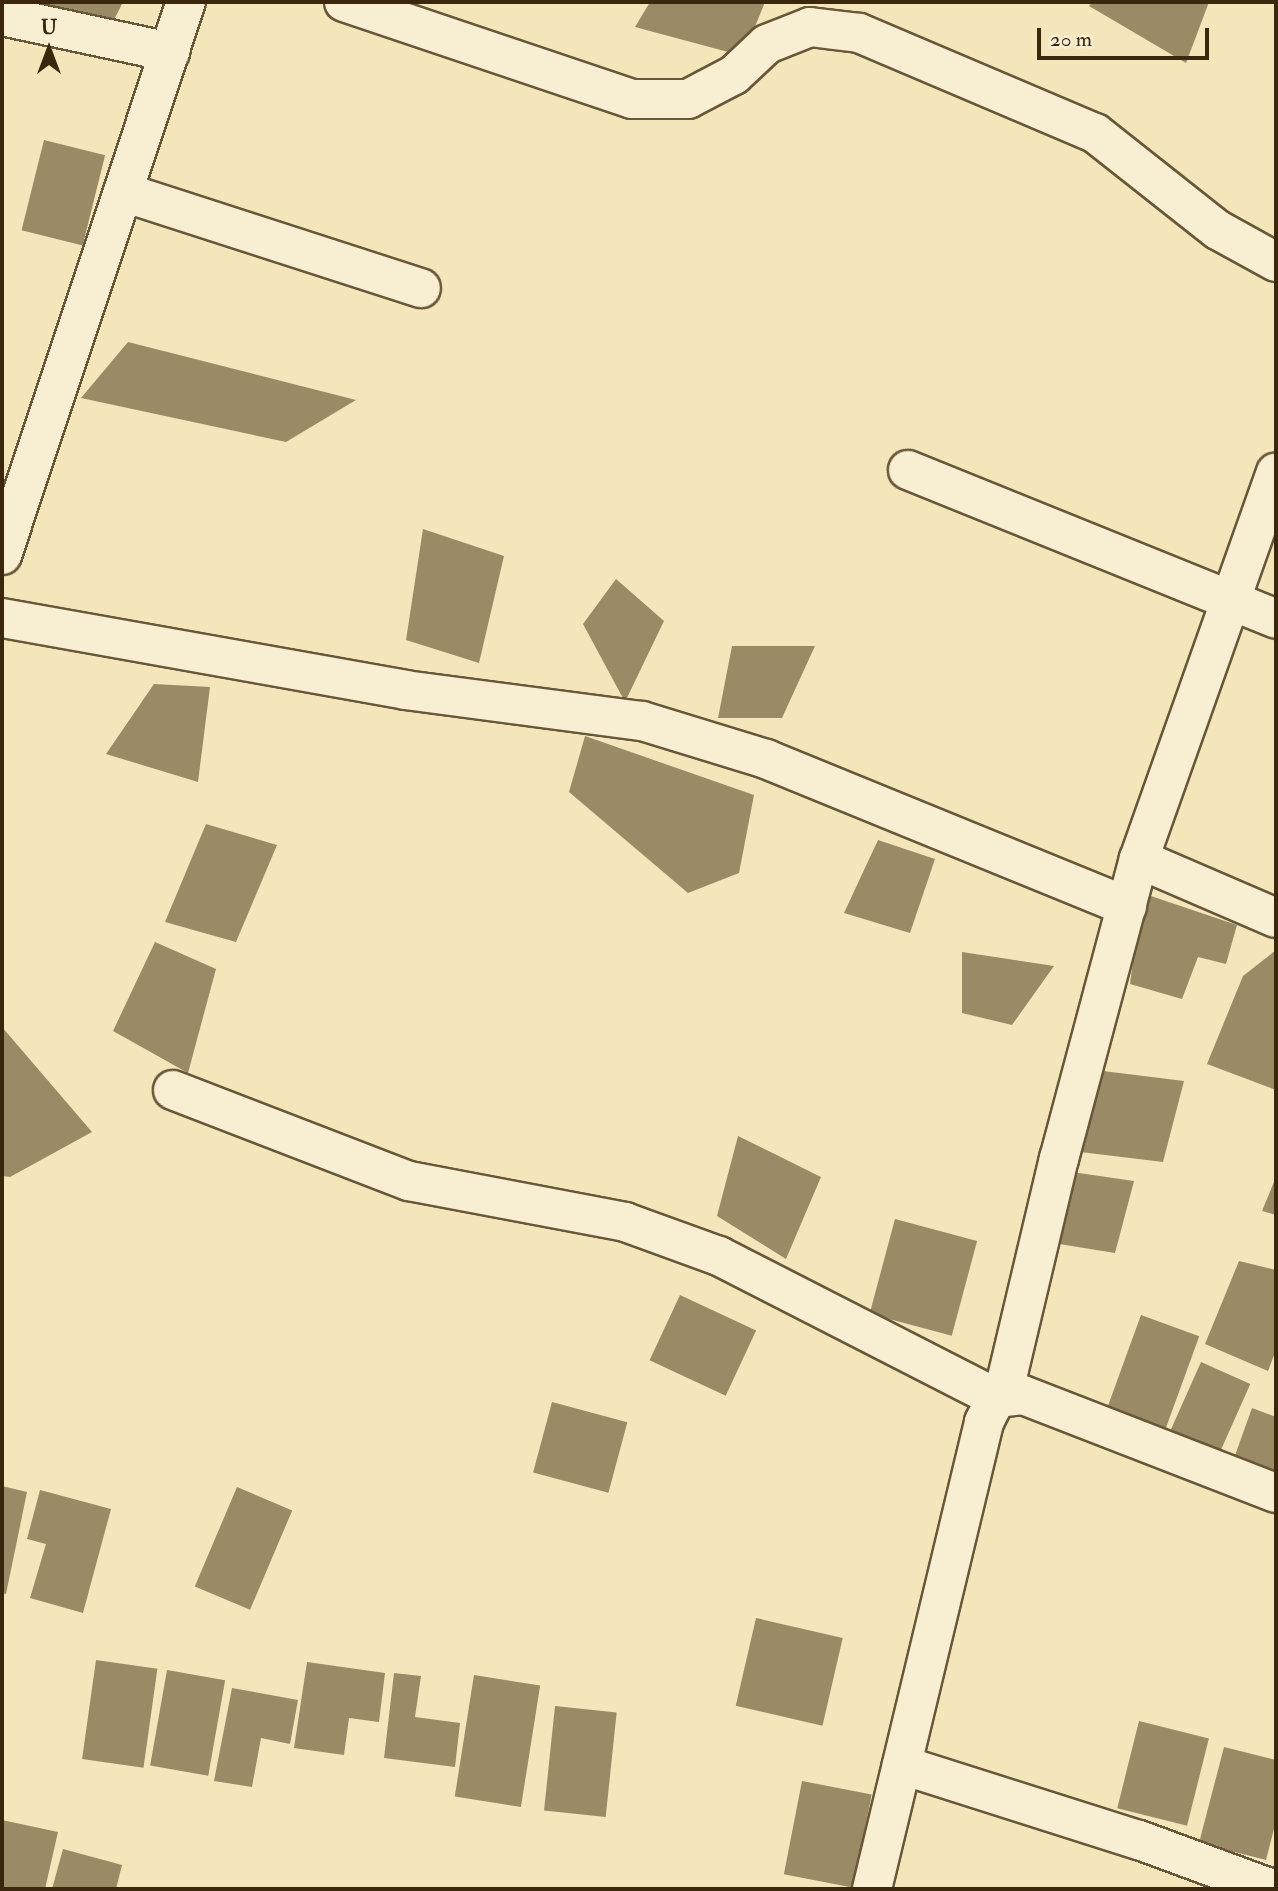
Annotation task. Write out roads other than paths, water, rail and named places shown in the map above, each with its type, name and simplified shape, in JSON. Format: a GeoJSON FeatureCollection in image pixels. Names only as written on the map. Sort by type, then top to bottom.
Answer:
{"type":"FeatureCollection","features":[{"type":"Feature","properties":{"kind":"street"},"geometry":{"type":"LineString","coordinates":[[2,555],[186,2]]}},
{"type":"Feature","properties":{"kind":"street"},"geometry":{"type":"LineString","coordinates":[[344,2],[632,99],[688,99],[734,75],[767,44],[810,27],[859,33],[1096,132],[1218,230],[1275,256]]}},
{"type":"Feature","properties":{"kind":"street"},"geometry":{"type":"LineString","coordinates":[[2,16],[170,52]]}},
{"type":"Feature","properties":{"kind":"street"},"geometry":{"type":"LineString","coordinates":[[123,192],[421,288]]}},
{"type":"Feature","properties":{"kind":"street"},"geometry":{"type":"LineString","coordinates":[[908,470],[1229,603],[1276,619]]}},
{"type":"Feature","properties":{"kind":"street"},"geometry":{"type":"LineString","coordinates":[[872,1889],[984,1422],[1000,1396],[1139,859],[1276,473]]}},
{"type":"Feature","properties":{"kind":"street"},"geometry":{"type":"LineString","coordinates":[[2,618],[405,690],[642,721],[766,759],[1127,906]]}},
{"type":"Feature","properties":{"kind":"street"},"geometry":{"type":"LineString","coordinates":[[1139,859],[1276,918]]}},
{"type":"Feature","properties":{"kind":"street"},"geometry":{"type":"LineString","coordinates":[[173,1090],[409,1181],[625,1222],[719,1256],[1000,1396],[1023,1395],[1276,1493]]}},
{"type":"Feature","properties":{"kind":"street"},"geometry":{"type":"LineString","coordinates":[[902,1765],[1139,1840],[1272,1889]]}}]}
